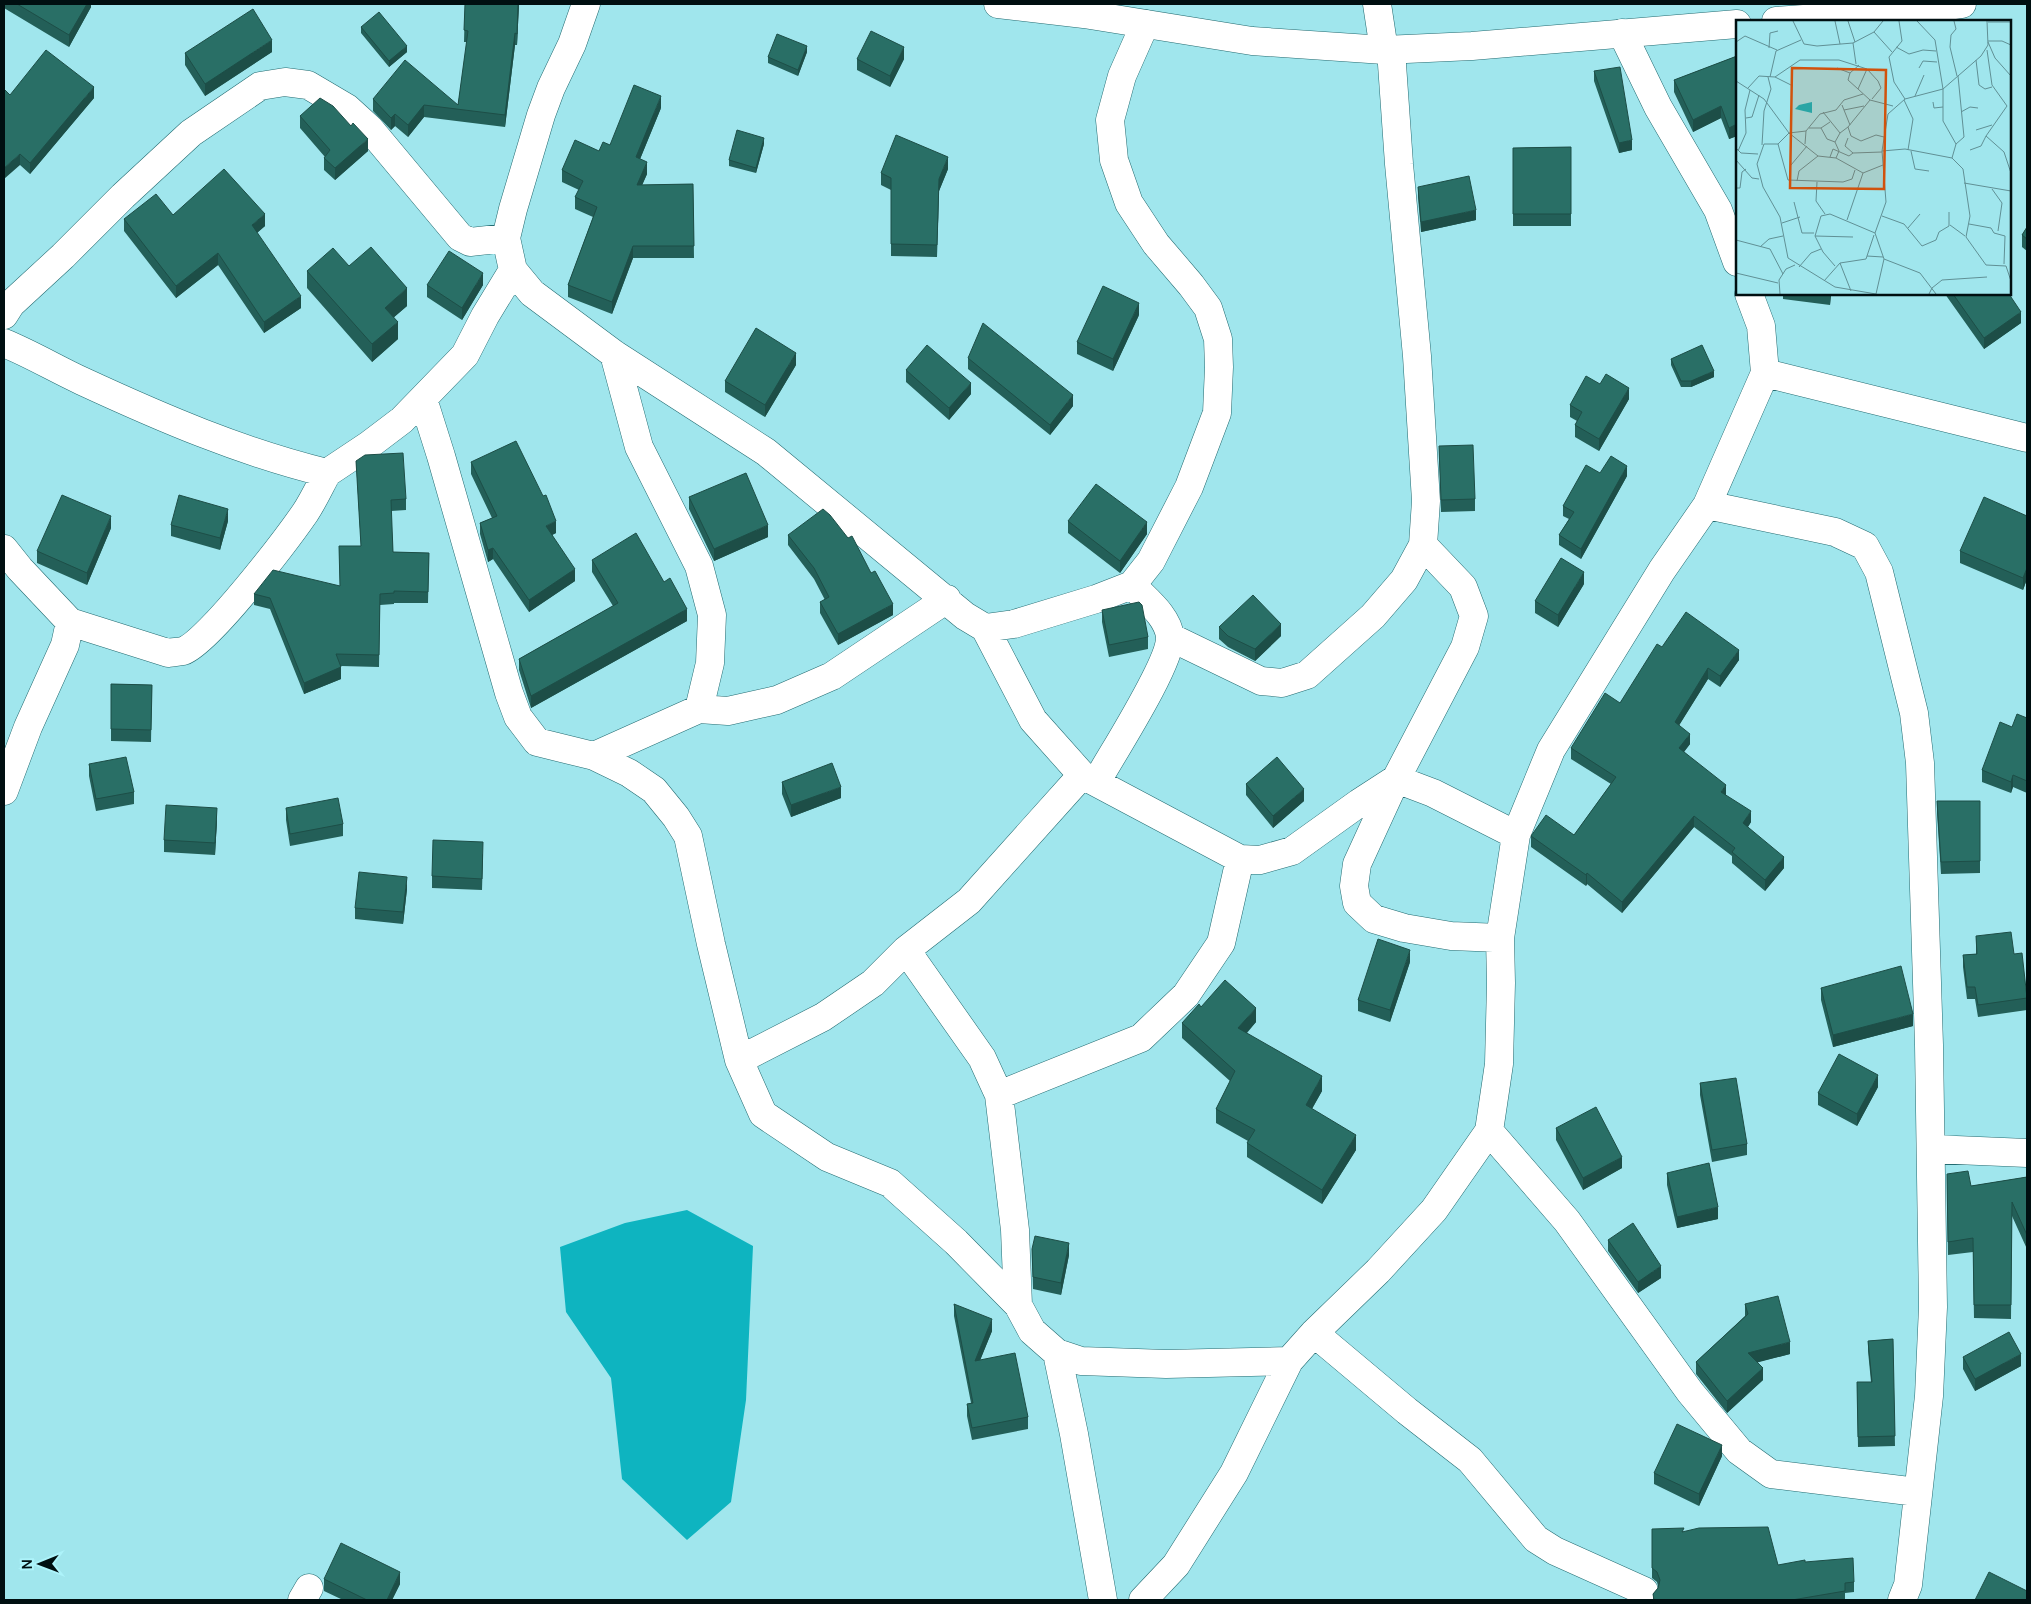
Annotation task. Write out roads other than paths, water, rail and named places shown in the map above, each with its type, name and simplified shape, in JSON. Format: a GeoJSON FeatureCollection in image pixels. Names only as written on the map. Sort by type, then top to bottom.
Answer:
{"type":"FeatureCollection","features":[{"type":"Feature","properties":{"kind":"street"},"geometry":{"type":"LineString","coordinates":[[586,4],[572,44],[551,88],[541,115],[506,238],[514,270],[532,292],[614,354],[766,452],[947,599],[965,616],[985,628],[1033,720],[1090,778],[1240,859],[1260,860],[1292,851],[1359,803],[1396,780]]}},
{"type":"Feature","properties":{"kind":"street"},"geometry":{"type":"LineString","coordinates":[[998,4],[1252,41],[1388,50],[1472,46],[1736,24]]}},
{"type":"Feature","properties":{"kind":"street"},"geometry":{"type":"LineString","coordinates":[[1170,637],[1261,681],[1282,683],[1307,675],[1373,616],[1404,580],[1424,545],[1426,500],[1417,356],[1388,50],[1377,4]]}},
{"type":"Feature","properties":{"kind":"street"},"geometry":{"type":"LineString","coordinates":[[1790,20],[1916,11],[1962,4]]}},
{"type":"Feature","properties":{"kind":"street"},"geometry":{"type":"LineString","coordinates":[[985,628],[1014,624],[1096,599],[1132,585],[1152,561],[1190,487],[1217,413],[1218,340],[1208,308],[1156,244],[1129,203],[1114,160],[1110,120],[1122,76],[1145,24]]}},
{"type":"Feature","properties":{"kind":"street"},"geometry":{"type":"LineString","coordinates":[[1622,33],[1658,107],[1718,210],[1736,259]]}},
{"type":"Feature","properties":{"kind":"street"},"geometry":{"type":"LineString","coordinates":[[4,315],[11,304],[191,133],[260,86],[285,82],[308,85],[347,108],[369,128],[460,237],[470,242],[506,238]]}},
{"type":"Feature","properties":{"kind":"street"},"geometry":{"type":"LineString","coordinates":[[4,549],[31,582],[70,622],[168,653],[184,651],[211,628],[262,570],[306,512],[327,473],[402,420],[465,355],[485,316],[514,270]]}},
{"type":"Feature","properties":{"kind":"street"},"geometry":{"type":"LineString","coordinates":[[1143,1600],[1176,1565],[1234,1473],[1289,1361],[1314,1333],[1378,1271],[1434,1210],[1489,1131],[1499,1064],[1500,938],[1516,835],[1551,750],[1662,570],[1708,505],[1765,373],[1761,326],[1749,295]]}},
{"type":"Feature","properties":{"kind":"street"},"geometry":{"type":"LineString","coordinates":[[4,343],[167,420],[227,444],[283,462],[327,473]]}},
{"type":"Feature","properties":{"kind":"street"},"geometry":{"type":"LineString","coordinates":[[614,354],[639,447],[699,566],[712,615],[710,663],[699,709]]}},
{"type":"Feature","properties":{"kind":"street"},"geometry":{"type":"LineString","coordinates":[[1765,373],[2027,438]]}},
{"type":"Feature","properties":{"kind":"street"},"geometry":{"type":"LineString","coordinates":[[423,399],[509,693],[518,717],[537,742],[594,756],[629,773],[654,790],[676,817],[688,836],[711,944],[739,1060],[763,1114],[827,1157],[890,1183],[956,1242],[1018,1305],[1032,1331],[1057,1353],[1081,1361],[1147,1363],[1289,1361]]}},
{"type":"Feature","properties":{"kind":"street"},"geometry":{"type":"LineString","coordinates":[[1708,505],[1834,532],[1865,546],[1879,572],[1914,712],[1920,762],[1932,1149],[1933,1317],[1929,1396],[1908,1585],[1902,1600]]}},
{"type":"Feature","properties":{"kind":"street"},"geometry":{"type":"LineString","coordinates":[[1424,545],[1463,587],[1474,616],[1465,646],[1396,780],[1357,864],[1354,886],[1357,903],[1374,919],[1404,928],[1452,936],[1500,938]]}},
{"type":"Feature","properties":{"kind":"street"},"geometry":{"type":"LineString","coordinates":[[739,1060],[830,1012],[873,983],[906,950],[969,901],[1090,778],[1144,701],[1168,651],[1170,637],[1163,618],[1132,585]]}},
{"type":"Feature","properties":{"kind":"street"},"geometry":{"type":"LineString","coordinates":[[594,756],[699,709],[728,710],[777,700],[832,676],[947,599]]}},
{"type":"Feature","properties":{"kind":"street"},"geometry":{"type":"LineString","coordinates":[[4,791],[28,727],[65,645],[70,622]]}},
{"type":"Feature","properties":{"kind":"street"},"geometry":{"type":"LineString","coordinates":[[1396,780],[1434,793],[1516,835]]}},
{"type":"Feature","properties":{"kind":"street"},"geometry":{"type":"LineString","coordinates":[[999,1095],[1141,1038],[1186,995],[1221,943],[1240,859]]}},
{"type":"Feature","properties":{"kind":"street"},"geometry":{"type":"LineString","coordinates":[[906,950],[982,1058],[999,1095],[1015,1230],[1018,1305]]}},
{"type":"Feature","properties":{"kind":"street"},"geometry":{"type":"LineString","coordinates":[[1489,1131],[1567,1221],[1690,1392],[1739,1451],[1771,1474],[1917,1492]]}},
{"type":"Feature","properties":{"kind":"street"},"geometry":{"type":"LineString","coordinates":[[1932,1149],[2027,1154]]}},
{"type":"Feature","properties":{"kind":"street"},"geometry":{"type":"LineString","coordinates":[[1314,1333],[1407,1411],[1470,1460],[1536,1539],[1555,1551],[1644,1590]]}},
{"type":"Feature","properties":{"kind":"street"},"geometry":{"type":"LineString","coordinates":[[1057,1353],[1074,1434],[1103,1600]]}},
{"type":"Feature","properties":{"kind":"water"},"geometry":{"type":"Polygon","coordinates":[[[687,1210],[753,1246],[746,1400],[731,1502],[687,1540],[622,1479],[611,1378],[566,1312],[560,1247],[625,1223],[687,1210]]]}}]}
